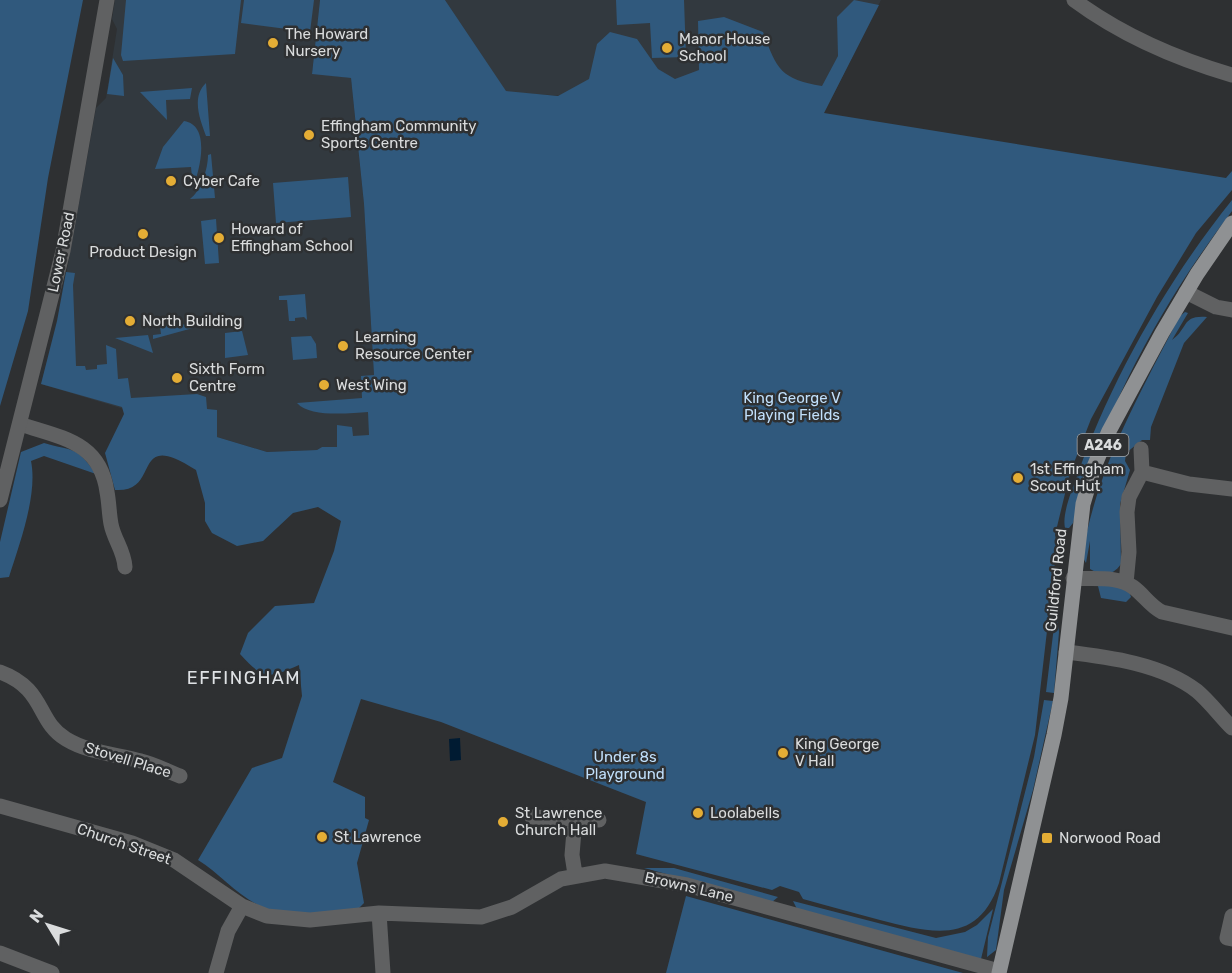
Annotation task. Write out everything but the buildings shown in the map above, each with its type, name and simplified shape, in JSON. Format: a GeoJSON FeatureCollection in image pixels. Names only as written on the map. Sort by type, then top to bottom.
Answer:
{"type":"FeatureCollection","features":[{"type":"Feature","properties":{"kind":"main road","name":"Guildford Road"},"geometry":{"type":"LineString","coordinates":[[999,972],[1054,735],[1083,504],[1094,467],[1127,397],[1186,292],[1232,223]]}},
{"type":"Feature","properties":{"kind":"street","name":"Lower Road"},"geometry":{"type":"LineString","coordinates":[[0,500],[63,252],[107,0]]}},
{"type":"Feature","properties":{"kind":"street"},"geometry":{"type":"LineString","coordinates":[[1074,0],[1091,13],[1165,51],[1232,75]]}},
{"type":"Feature","properties":{"kind":"street"},"geometry":{"type":"LineString","coordinates":[[1186,292],[1208,304],[1232,310]]}},
{"type":"Feature","properties":{"kind":"street"},"geometry":{"type":"LineString","coordinates":[[20,424],[67,439],[95,458],[102,473],[112,528],[124,555],[125,567]]}},
{"type":"Feature","properties":{"kind":"street"},"geometry":{"type":"LineString","coordinates":[[1126,583],[1129,497],[1142,472],[1141,449]]}},
{"type":"Feature","properties":{"kind":"street"},"geometry":{"type":"LineString","coordinates":[[1142,472],[1189,484],[1232,489]]}},
{"type":"Feature","properties":{"kind":"street"},"geometry":{"type":"LineString","coordinates":[[1073,578],[1113,579],[1126,583],[1153,608],[1162,612],[1232,628]]}},
{"type":"Feature","properties":{"kind":"street"},"geometry":{"type":"LineString","coordinates":[[1066,652],[1153,669],[1180,679],[1199,693],[1232,728]]}},
{"type":"Feature","properties":{"kind":"street","name":"Stovell Place"},"geometry":{"type":"LineString","coordinates":[[0,672],[13,677],[27,687],[39,701],[54,729],[65,738],[84,748],[143,761],[180,776]]}},
{"type":"Feature","properties":{"kind":"street","name":"Church Street"},"geometry":{"type":"LineString","coordinates":[[0,806],[132,843],[174,860],[242,906],[267,916],[310,920],[379,913]]}},
{"type":"Feature","properties":{"kind":"street"},"geometry":{"type":"LineString","coordinates":[[531,816],[599,820]]}},
{"type":"Feature","properties":{"kind":"street"},"geometry":{"type":"LineString","coordinates":[[575,819],[572,855],[575,874]]}},
{"type":"Feature","properties":{"kind":"street","name":"Browns Lane"},"geometry":{"type":"LineString","coordinates":[[379,913],[468,917],[492,915],[575,874],[618,872],[687,885],[999,972]]}},
{"type":"Feature","properties":{"kind":"street"},"geometry":{"type":"LineString","coordinates":[[216,973],[228,931],[242,906]]}},
{"type":"Feature","properties":{"kind":"street"},"geometry":{"type":"LineString","coordinates":[[379,913],[383,973]]}},
{"type":"Feature","properties":{"kind":"street"},"geometry":{"type":"LineString","coordinates":[[1232,916],[1227,938],[1232,939]]}},
{"type":"Feature","properties":{"kind":"street"},"geometry":{"type":"LineString","coordinates":[[0,953],[46,972]]}},
{"type":"Feature","properties":{"kind":"shaded area","name":"Howard of Effingham School"},"geometry":{"type":"Polygon","coordinates":[[[115,0],[320,0],[312,73],[351,78],[364,204],[379,459],[322,447],[317,450],[267,452],[41,384],[58,321],[96,108],[106,98],[117,29],[112,19],[115,0]]]}},
{"type":"Feature","properties":{"kind":"shaded area","name":"Manor House School"},"geometry":{"type":"Polygon","coordinates":[[[445,0],[881,0],[824,113],[506,92],[445,0]]]}},
{"type":"Feature","properties":{"kind":"shaded area"},"geometry":{"type":"Polygon","coordinates":[[[460,738],[461,760],[450,761],[449,739],[460,738]]]}},
{"type":"Feature","properties":{"kind":"green space"},"geometry":{"type":"Polygon","coordinates":[[[0,0],[83,0],[48,178],[28,311],[0,406],[0,0]]]}},
{"type":"Feature","properties":{"kind":"green space"},"geometry":{"type":"Polygon","coordinates":[[[126,0],[241,0],[235,54],[123,61],[121,55],[126,0]]]}},
{"type":"Feature","properties":{"kind":"green space"},"geometry":{"type":"Polygon","coordinates":[[[244,0],[314,0],[310,32],[241,23],[244,0]]]}},
{"type":"Feature","properties":{"kind":"green space","name":"King George V Playing Fields"},"geometry":{"type":"Polygon","coordinates":[[[320,0],[445,0],[506,91],[558,96],[589,79],[597,44],[610,32],[637,39],[658,69],[675,79],[699,70],[698,21],[724,17],[763,32],[777,64],[789,76],[822,86],[838,56],[837,17],[854,0],[879,5],[824,113],[1226,178],[1232,171],[1232,190],[1196,233],[1157,297],[1091,419],[1070,473],[1055,535],[1057,544],[1035,735],[999,883],[990,903],[979,917],[966,926],[951,930],[917,929],[803,899],[799,892],[780,886],[772,890],[636,854],[646,802],[441,722],[361,699],[333,782],[365,797],[365,818],[369,820],[357,863],[364,903],[359,908],[308,914],[270,910],[242,895],[198,860],[252,768],[282,758],[302,696],[299,665],[273,675],[266,674],[255,669],[240,654],[248,633],[275,606],[314,603],[334,551],[341,521],[318,507],[293,513],[263,541],[237,546],[212,533],[205,521],[205,503],[196,470],[175,459],[162,455],[154,458],[138,482],[130,488],[115,490],[105,453],[124,414],[122,407],[41,384],[57,321],[66,272],[75,273],[73,285],[76,366],[85,366],[86,370],[97,369],[97,365],[107,364],[106,345],[116,349],[118,379],[128,378],[131,398],[197,394],[206,397],[207,409],[217,410],[217,437],[267,452],[337,447],[337,425],[352,427],[353,436],[369,435],[368,412],[320,413],[303,408],[297,403],[362,398],[361,376],[374,375],[364,204],[351,78],[312,74],[320,0]]]}},
{"type":"Feature","properties":{"kind":"green space"},"geometry":{"type":"Polygon","coordinates":[[[616,0],[684,0],[686,57],[652,58],[650,23],[617,25],[616,0]]]}},
{"type":"Feature","properties":{"kind":"green space"},"geometry":{"type":"Polygon","coordinates":[[[113,58],[123,75],[124,96],[107,94],[113,58]]]}},
{"type":"Feature","properties":{"kind":"green space"},"geometry":{"type":"Polygon","coordinates":[[[206,83],[210,136],[206,136],[198,109],[199,95],[206,83]]]}},
{"type":"Feature","properties":{"kind":"green space"},"geometry":{"type":"Polygon","coordinates":[[[192,88],[190,99],[166,100],[167,120],[140,92],[192,88]]]}},
{"type":"Feature","properties":{"kind":"green space"},"geometry":{"type":"Polygon","coordinates":[[[184,121],[192,124],[201,139],[200,160],[193,187],[191,167],[155,169],[163,147],[184,121]]]}},
{"type":"Feature","properties":{"kind":"green space"},"geometry":{"type":"Polygon","coordinates":[[[211,154],[215,198],[190,199],[201,185],[208,155],[211,154]]]}},
{"type":"Feature","properties":{"kind":"green space"},"geometry":{"type":"Polygon","coordinates":[[[348,177],[351,217],[276,223],[273,183],[348,177]]]}},
{"type":"Feature","properties":{"kind":"green space"},"geometry":{"type":"Polygon","coordinates":[[[1232,200],[1232,211],[1181,283],[1137,360],[1101,440],[1073,523],[1069,528],[1065,528],[1066,510],[1072,490],[1090,442],[1123,369],[1163,298],[1232,200]]]}},
{"type":"Feature","properties":{"kind":"green space"},"geometry":{"type":"Polygon","coordinates":[[[216,219],[219,263],[205,264],[201,221],[216,219]]]}},
{"type":"Feature","properties":{"kind":"green space"},"geometry":{"type":"Polygon","coordinates":[[[305,294],[307,320],[304,317],[289,321],[287,300],[279,300],[279,296],[305,294]]]}},
{"type":"Feature","properties":{"kind":"green space"},"geometry":{"type":"Polygon","coordinates":[[[1185,312],[1188,313],[1172,340],[1189,320],[1207,317],[1184,343],[1151,427],[1150,440],[1142,440],[1126,453],[1125,461],[1130,470],[1120,504],[1121,564],[1111,573],[1099,573],[1090,569],[1090,541],[1086,563],[1082,556],[1098,492],[1135,404],[1179,317],[1185,312]]]}},
{"type":"Feature","properties":{"kind":"green space"},"geometry":{"type":"Polygon","coordinates":[[[192,324],[193,328],[153,339],[153,335],[161,334],[160,326],[192,324]]]}},
{"type":"Feature","properties":{"kind":"green space"},"geometry":{"type":"Polygon","coordinates":[[[242,331],[248,355],[225,358],[225,333],[242,331]]]}},
{"type":"Feature","properties":{"kind":"green space"},"geometry":{"type":"Polygon","coordinates":[[[148,335],[153,353],[115,338],[148,335]]]}},
{"type":"Feature","properties":{"kind":"green space"},"geometry":{"type":"Polygon","coordinates":[[[311,336],[316,344],[317,358],[293,360],[291,337],[311,336]]]}},
{"type":"Feature","properties":{"kind":"green space"},"geometry":{"type":"Polygon","coordinates":[[[44,443],[74,451],[84,458],[96,474],[44,456],[31,461],[32,489],[26,520],[9,577],[0,578],[0,542],[21,452],[44,443]]]}},
{"type":"Feature","properties":{"kind":"green space"},"geometry":{"type":"Polygon","coordinates":[[[1103,584],[1128,588],[1131,597],[1126,602],[1101,598],[1098,586],[1103,584]]]}},
{"type":"Feature","properties":{"kind":"green space"},"geometry":{"type":"Polygon","coordinates":[[[1056,610],[1059,632],[1054,693],[1046,692],[1056,610]]]}},
{"type":"Feature","properties":{"kind":"green space"},"geometry":{"type":"Polygon","coordinates":[[[1044,700],[1053,701],[1033,790],[1004,890],[996,950],[987,957],[988,937],[1034,757],[1044,700]]]}},
{"type":"Feature","properties":{"kind":"green space"},"geometry":{"type":"Polygon","coordinates":[[[644,868],[674,868],[778,897],[772,902],[644,868]]]}},
{"type":"Feature","properties":{"kind":"green space"},"geometry":{"type":"Polygon","coordinates":[[[686,896],[963,973],[666,973],[686,896]]]}},
{"type":"Feature","properties":{"kind":"green space"},"geometry":{"type":"Polygon","coordinates":[[[793,901],[936,938],[965,932],[977,925],[993,909],[981,959],[797,909],[793,901]]]}},
{"type":"Feature","properties":{"kind":"place","name":"The Howard Nursery"},"geometry":{"type":"Point","coordinates":[273,43]}},
{"type":"Feature","properties":{"kind":"place","name":"Manor House School"},"geometry":{"type":"Point","coordinates":[667,48]}},
{"type":"Feature","properties":{"kind":"place","name":"Effingham Community Sports Centre"},"geometry":{"type":"Point","coordinates":[309,135]}},
{"type":"Feature","properties":{"kind":"place","name":"Cyber Cafe"},"geometry":{"type":"Point","coordinates":[171,181]}},
{"type":"Feature","properties":{"kind":"place","name":"Product Design"},"geometry":{"type":"Point","coordinates":[143,234]}},
{"type":"Feature","properties":{"kind":"place","name":"Howard of Effingham School"},"geometry":{"type":"Point","coordinates":[219,238]}},
{"type":"Feature","properties":{"kind":"place","name":"North Building"},"geometry":{"type":"Point","coordinates":[130,321]}},
{"type":"Feature","properties":{"kind":"place","name":"Learning Resource Center"},"geometry":{"type":"Point","coordinates":[343,346]}},
{"type":"Feature","properties":{"kind":"place","name":"Sixth Form Centre"},"geometry":{"type":"Point","coordinates":[177,378]}},
{"type":"Feature","properties":{"kind":"place","name":"West Wing"},"geometry":{"type":"Point","coordinates":[324,385]}},
{"type":"Feature","properties":{"kind":"place","name":"1st Effingham Scout Hut"},"geometry":{"type":"Point","coordinates":[1018,478]}},
{"type":"Feature","properties":{"kind":"place","name":"King George V Hall"},"geometry":{"type":"Point","coordinates":[783,753]}},
{"type":"Feature","properties":{"kind":"place","name":"Loolabells"},"geometry":{"type":"Point","coordinates":[698,813]}},
{"type":"Feature","properties":{"kind":"place","name":"St Lawrence Church Hall"},"geometry":{"type":"Point","coordinates":[503,822]}},
{"type":"Feature","properties":{"kind":"place","name":"St Lawrence"},"geometry":{"type":"Point","coordinates":[322,837]}},
{"type":"Feature","properties":{"kind":"place","name":"Norwood Road"},"geometry":{"type":"Point","coordinates":[1047,838]}},
{"type":"Feature","properties":{"kind":"district","name":"EFFINGHAM"},"geometry":{"type":"Point","coordinates":[244,678]}},
{"type":"Feature","properties":{"kind":"park label","name":"Under 8s Playground"},"geometry":{"type":"Point","coordinates":[625,766]}}]}
